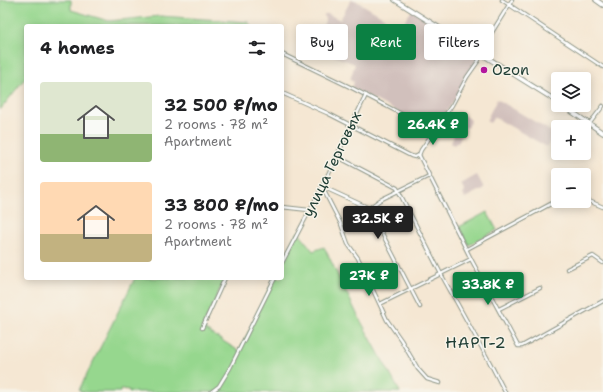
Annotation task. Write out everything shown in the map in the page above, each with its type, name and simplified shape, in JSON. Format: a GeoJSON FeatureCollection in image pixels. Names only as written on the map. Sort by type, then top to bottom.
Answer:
{"type":"FeatureCollection","features":[{"type":"Feature","properties":{"kind":"street"},"geometry":{"type":"LineString","coordinates":[[395,0],[433,24]]}},
{"type":"Feature","properties":{"kind":"street"},"geometry":{"type":"LineString","coordinates":[[502,0],[603,67]]}},
{"type":"Feature","properties":{"kind":"street"},"geometry":{"type":"LineString","coordinates":[[494,29],[512,0]]}},
{"type":"Feature","properties":{"kind":"street"},"geometry":{"type":"LineString","coordinates":[[596,0],[603,5]]}},
{"type":"Feature","properties":{"kind":"street"},"geometry":{"type":"LineString","coordinates":[[284,55],[366,95],[434,131]]}},
{"type":"Feature","properties":{"kind":"street"},"geometry":{"type":"LineString","coordinates":[[284,94],[327,113],[415,157],[420,155],[452,105],[467,77],[480,60]]}},
{"type":"Feature","properties":{"kind":"street"},"geometry":{"type":"LineString","coordinates":[[490,60],[551,98]]}},
{"type":"Feature","properties":{"kind":"street","name":"улица Герговых"},"geometry":{"type":"LineString","coordinates":[[284,259],[322,186],[366,95]]}},
{"type":"Feature","properties":{"kind":"street"},"geometry":{"type":"LineString","coordinates":[[591,122],[603,106]]}},
{"type":"Feature","properties":{"kind":"street"},"geometry":{"type":"LineString","coordinates":[[573,112],[585,120]]}},
{"type":"Feature","properties":{"kind":"street"},"geometry":{"type":"LineString","coordinates":[[591,124],[603,133]]}},
{"type":"Feature","properties":{"kind":"street"},"geometry":{"type":"LineString","coordinates":[[420,155],[471,259],[518,346],[522,346],[603,301]]}},
{"type":"Feature","properties":{"kind":"street"},"geometry":{"type":"LineString","coordinates":[[336,156],[389,183],[396,187],[399,191],[441,274],[505,392]]}},
{"type":"Feature","properties":{"kind":"street"},"geometry":{"type":"LineString","coordinates":[[369,208],[376,202],[429,176]]}},
{"type":"Feature","properties":{"kind":"street"},"geometry":{"type":"LineString","coordinates":[[322,186],[369,208],[420,307]]}},
{"type":"Feature","properties":{"kind":"street"},"geometry":{"type":"LineString","coordinates":[[322,186],[341,224],[348,244],[358,258],[387,320],[418,369],[427,379],[440,383]]}},
{"type":"Feature","properties":{"kind":"street"},"geometry":{"type":"LineString","coordinates":[[591,202],[603,207]]}},
{"type":"Feature","properties":{"kind":"street"},"geometry":{"type":"LineString","coordinates":[[467,250],[551,204]]}},
{"type":"Feature","properties":{"kind":"street"},"geometry":{"type":"LineString","coordinates":[[284,207],[309,210]]}},
{"type":"Feature","properties":{"kind":"street"},"geometry":{"type":"LineString","coordinates":[[567,269],[592,256],[603,263]]}},
{"type":"Feature","properties":{"kind":"street"},"geometry":{"type":"LineString","coordinates":[[380,304],[471,259]]}},
{"type":"Feature","properties":{"kind":"street"},"geometry":{"type":"LineString","coordinates":[[202,328],[224,280]]}},
{"type":"Feature","properties":{"kind":"street"},"geometry":{"type":"LineString","coordinates":[[211,392],[219,386],[230,368],[274,280]]}},
{"type":"Feature","properties":{"kind":"street"},"geometry":{"type":"LineString","coordinates":[[499,309],[540,288]]}},
{"type":"Feature","properties":{"kind":"shaded area"},"geometry":{"type":"Polygon","coordinates":[[[351,0],[355,0],[385,18],[382,24],[356,24],[356,60],[416,60],[416,24],[403,24],[412,10],[434,24],[424,24],[424,60],[479,60],[434,131],[352,88],[354,82],[350,80],[355,64],[345,60],[348,60],[348,24],[324,24],[325,21],[324,14],[328,14],[340,20],[351,0]]]}},
{"type":"Feature","properties":{"kind":"shaded area"},"geometry":{"type":"Polygon","coordinates":[[[497,99],[551,132],[551,140],[547,147],[494,117],[490,123],[486,121],[497,99]]]}},
{"type":"Feature","properties":{"kind":"shaded area"},"geometry":{"type":"Polygon","coordinates":[[[458,112],[471,121],[467,128],[465,127],[464,129],[466,130],[462,136],[459,137],[461,138],[458,143],[454,145],[451,143],[454,136],[447,132],[449,125],[458,112]]]}},
{"type":"Feature","properties":{"kind":"shaded area"},"geometry":{"type":"Polygon","coordinates":[[[477,175],[484,188],[465,198],[463,194],[465,192],[461,184],[477,175]]]}},
{"type":"Feature","properties":{"kind":"green space"},"geometry":{"type":"Polygon","coordinates":[[[0,0],[71,0],[71,10],[109,21],[160,16],[248,22],[250,24],[24,24],[24,80],[0,110],[0,0]]]}},
{"type":"Feature","properties":{"kind":"green space"},"geometry":{"type":"Polygon","coordinates":[[[487,212],[497,230],[469,245],[459,227],[487,212]]]}},
{"type":"Feature","properties":{"kind":"green space"},"geometry":{"type":"Polygon","coordinates":[[[298,232],[313,251],[324,247],[358,316],[400,392],[129,392],[129,390],[122,389],[121,392],[82,392],[79,390],[134,280],[224,280],[202,328],[239,351],[274,280],[284,280],[284,259],[298,232]]]}},
{"type":"Feature","properties":{"kind":"place","name":"Ozon"},"geometry":{"type":"Point","coordinates":[484,70]}},
{"type":"Feature","properties":{"kind":"district","name":"НАРТ-2"},"geometry":{"type":"Point","coordinates":[476,342]}}]}
